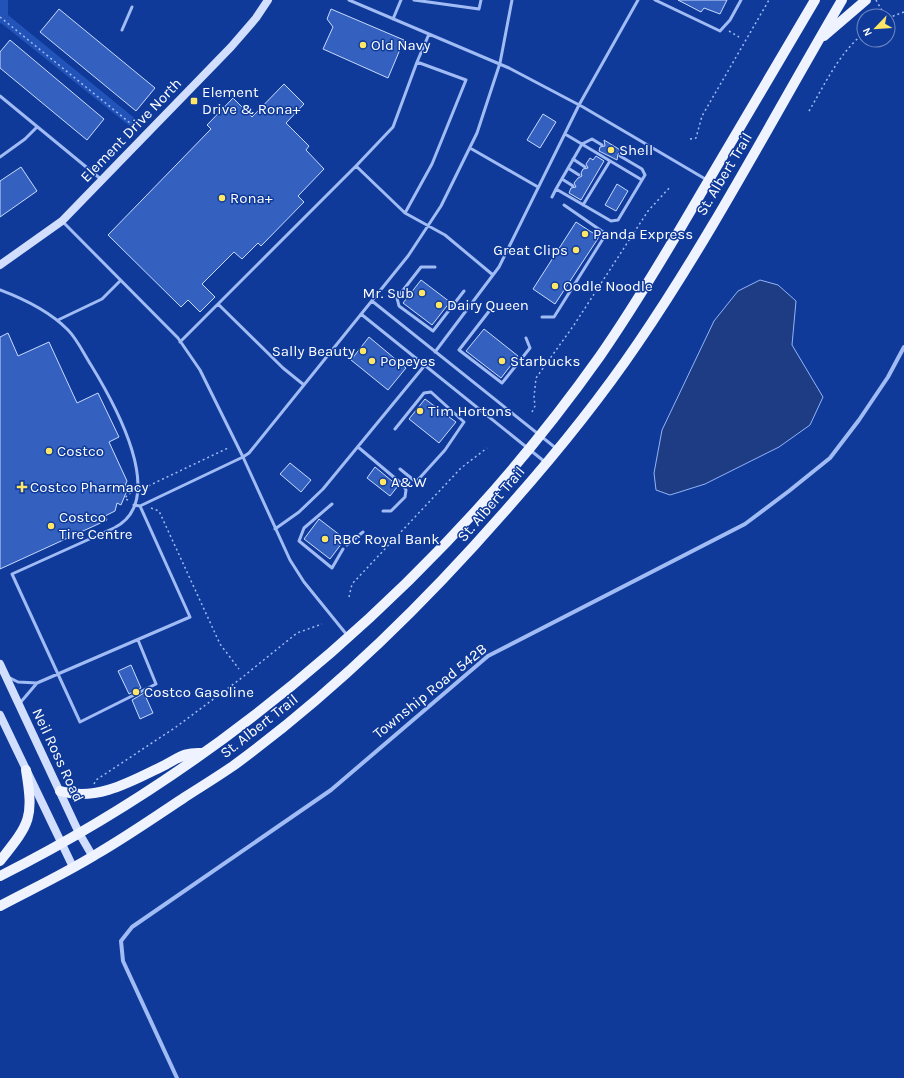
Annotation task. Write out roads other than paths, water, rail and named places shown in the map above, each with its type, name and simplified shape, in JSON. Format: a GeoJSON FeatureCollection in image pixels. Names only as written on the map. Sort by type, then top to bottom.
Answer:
{"type":"FeatureCollection","features":[{"type":"Feature","properties":{"kind":"main road","name":"Element Drive North"},"geometry":{"type":"LineString","coordinates":[[0,265],[62,221],[231,47],[256,18],[268,0]]}},
{"type":"Feature","properties":{"kind":"main road","name":"St. Albert Trail"},"geometry":{"type":"LineString","coordinates":[[0,876],[79,833],[136,798],[202,753],[270,702],[348,637],[434,554],[529,448],[600,355],[659,266],[815,0]]}},
{"type":"Feature","properties":{"kind":"main road","name":"St. Albert Trail"},"geometry":{"type":"LineString","coordinates":[[0,906],[93,857],[229,768],[308,708],[434,589],[475,546],[558,450],[596,402],[639,341],[778,114],[842,0]]}},
{"type":"Feature","properties":{"kind":"main road"},"geometry":{"type":"LineString","coordinates":[[818,41],[866,0]]}},
{"type":"Feature","properties":{"kind":"main road","name":"Neil Ross Road"},"geometry":{"type":"LineString","coordinates":[[0,664],[79,833],[93,857]]}},
{"type":"Feature","properties":{"kind":"main road"},"geometry":{"type":"LineString","coordinates":[[0,715],[60,844],[73,868]]}},
{"type":"Feature","properties":{"kind":"main road"},"geometry":{"type":"LineString","coordinates":[[60,791],[82,795],[116,788],[128,784],[190,752],[202,753]]}},
{"type":"Feature","properties":{"kind":"main road"},"geometry":{"type":"LineString","coordinates":[[0,861],[16,841],[29,820],[30,796],[26,770]]}},
{"type":"Feature","properties":{"kind":"street","name":"Township Road 542B"},"geometry":{"type":"LineString","coordinates":[[177,1078],[123,961],[121,941],[132,927],[331,790],[488,656],[745,524],[789,491],[830,458],[859,420],[888,377],[904,347]]}},
{"type":"Feature","properties":{"kind":"lane"},"geometry":{"type":"LineString","coordinates":[[349,0],[500,63],[579,105],[709,181]]}},
{"type":"Feature","properties":{"kind":"lane"},"geometry":{"type":"LineString","coordinates":[[393,19],[401,0]]}},
{"type":"Feature","properties":{"kind":"lane"},"geometry":{"type":"LineString","coordinates":[[414,0],[479,9],[480,0]]}},
{"type":"Feature","properties":{"kind":"lane"},"geometry":{"type":"LineString","coordinates":[[134,504],[141,505],[243,457],[256,444],[408,256],[429,226],[455,179],[479,126],[500,63],[512,0]]}},
{"type":"Feature","properties":{"kind":"lane"},"geometry":{"type":"LineString","coordinates":[[435,352],[499,267],[579,105],[638,0]]}},
{"type":"Feature","properties":{"kind":"lane"},"geometry":{"type":"LineString","coordinates":[[655,0],[720,31],[730,20],[741,0]]}},
{"type":"Feature","properties":{"kind":"lane"},"geometry":{"type":"LineString","coordinates":[[122,30],[132,7]]}},
{"type":"Feature","properties":{"kind":"lane"},"geometry":{"type":"LineString","coordinates":[[180,342],[393,127],[429,34]]}},
{"type":"Feature","properties":{"kind":"lane"},"geometry":{"type":"LineString","coordinates":[[404,213],[432,164],[466,80],[417,62]]}},
{"type":"Feature","properties":{"kind":"lane"},"geometry":{"type":"LineString","coordinates":[[0,96],[102,181]]}},
{"type":"Feature","properties":{"kind":"lane"},"geometry":{"type":"LineString","coordinates":[[0,157],[25,139],[37,127]]}},
{"type":"Feature","properties":{"kind":"lane"},"geometry":{"type":"LineString","coordinates":[[565,134],[642,180]]}},
{"type":"Feature","properties":{"kind":"lane"},"geometry":{"type":"LineString","coordinates":[[552,197],[582,144],[592,139],[602,145]]}},
{"type":"Feature","properties":{"kind":"lane"},"geometry":{"type":"LineString","coordinates":[[470,148],[538,187]]}},
{"type":"Feature","properties":{"kind":"lane"},"geometry":{"type":"LineString","coordinates":[[556,189],[611,221],[618,220],[645,175],[642,169],[620,156]]}},
{"type":"Feature","properties":{"kind":"lane"},"geometry":{"type":"LineString","coordinates":[[573,159],[585,167]]}},
{"type":"Feature","properties":{"kind":"lane"},"geometry":{"type":"LineString","coordinates":[[583,205],[610,161]]}},
{"type":"Feature","properties":{"kind":"lane"},"geometry":{"type":"LineString","coordinates":[[356,166],[404,213],[445,235],[493,275]]}},
{"type":"Feature","properties":{"kind":"lane"},"geometry":{"type":"LineString","coordinates":[[568,168],[579,175]]}},
{"type":"Feature","properties":{"kind":"lane"},"geometry":{"type":"LineString","coordinates":[[596,174],[600,177]]}},
{"type":"Feature","properties":{"kind":"lane"},"geometry":{"type":"LineString","coordinates":[[562,179],[573,186]]}},
{"type":"Feature","properties":{"kind":"lane"},"geometry":{"type":"LineString","coordinates":[[590,183],[595,186]]}},
{"type":"Feature","properties":{"kind":"lane"},"geometry":{"type":"LineString","coordinates":[[585,193],[589,196]]}},
{"type":"Feature","properties":{"kind":"lane"},"geometry":{"type":"LineString","coordinates":[[542,317],[554,317],[606,234],[564,205]]}},
{"type":"Feature","properties":{"kind":"lane"},"geometry":{"type":"LineString","coordinates":[[62,221],[180,342],[200,370],[296,570],[348,637]]}},
{"type":"Feature","properties":{"kind":"lane"},"geometry":{"type":"LineString","coordinates":[[435,267],[421,266],[397,298],[399,306],[433,331],[464,291]]}},
{"type":"Feature","properties":{"kind":"lane"},"geometry":{"type":"LineString","coordinates":[[58,320],[102,299],[120,281]]}},
{"type":"Feature","properties":{"kind":"lane"},"geometry":{"type":"LineString","coordinates":[[0,290],[28,301],[58,320],[72,334],[107,392],[130,444],[138,479],[134,504],[126,521],[12,574],[80,722],[156,684],[138,640]]}},
{"type":"Feature","properties":{"kind":"lane"},"geometry":{"type":"LineString","coordinates":[[372,301],[540,434],[558,450]]}},
{"type":"Feature","properties":{"kind":"lane"},"geometry":{"type":"LineString","coordinates":[[218,304],[280,365],[304,385]]}},
{"type":"Feature","properties":{"kind":"lane"},"geometry":{"type":"LineString","coordinates":[[490,310],[459,350],[502,383],[530,348],[526,338]]}},
{"type":"Feature","properties":{"kind":"lane"},"geometry":{"type":"LineString","coordinates":[[361,314],[529,448],[546,464]]}},
{"type":"Feature","properties":{"kind":"lane"},"geometry":{"type":"LineString","coordinates":[[275,529],[300,512],[323,489],[425,365]]}},
{"type":"Feature","properties":{"kind":"lane"},"geometry":{"type":"LineString","coordinates":[[395,429],[424,393],[431,392],[464,422],[445,450],[416,482],[400,469]]}},
{"type":"Feature","properties":{"kind":"lane"},"geometry":{"type":"LineString","coordinates":[[358,447],[402,484],[406,490],[405,497],[392,511],[383,511]]}},
{"type":"Feature","properties":{"kind":"lane"},"geometry":{"type":"LineString","coordinates":[[332,504],[304,528],[299,541],[332,568],[343,549]]}},
{"type":"Feature","properties":{"kind":"lane"},"geometry":{"type":"LineString","coordinates":[[19,704],[37,684],[190,617],[141,505]]}},
{"type":"Feature","properties":{"kind":"lane"},"geometry":{"type":"LineString","coordinates":[[347,545],[363,532]]}},
{"type":"Feature","properties":{"kind":"lane"},"geometry":{"type":"LineString","coordinates":[[5,675],[18,682],[37,684]]}},
{"type":"Feature","properties":{"kind":"place","name":"Old Navy"},"geometry":{"type":"Point","coordinates":[363,45]}},
{"type":"Feature","properties":{"kind":"place","name":"Element Drive & Rona+"},"geometry":{"type":"Point","coordinates":[194,101]}},
{"type":"Feature","properties":{"kind":"place","name":"Shell"},"geometry":{"type":"Point","coordinates":[611,150]}},
{"type":"Feature","properties":{"kind":"place","name":"Rona+"},"geometry":{"type":"Point","coordinates":[222,198]}},
{"type":"Feature","properties":{"kind":"place","name":"Panda Express"},"geometry":{"type":"Point","coordinates":[585,234]}},
{"type":"Feature","properties":{"kind":"place","name":"Great Clips"},"geometry":{"type":"Point","coordinates":[576,250]}},
{"type":"Feature","properties":{"kind":"place","name":"Oodle Noodle"},"geometry":{"type":"Point","coordinates":[555,286]}},
{"type":"Feature","properties":{"kind":"place","name":"Mr. Sub"},"geometry":{"type":"Point","coordinates":[422,293]}},
{"type":"Feature","properties":{"kind":"place","name":"Dairy Queen"},"geometry":{"type":"Point","coordinates":[439,305]}},
{"type":"Feature","properties":{"kind":"place","name":"Sally Beauty"},"geometry":{"type":"Point","coordinates":[363,351]}},
{"type":"Feature","properties":{"kind":"place","name":"Popeyes"},"geometry":{"type":"Point","coordinates":[372,361]}},
{"type":"Feature","properties":{"kind":"place","name":"Starbucks"},"geometry":{"type":"Point","coordinates":[502,361]}},
{"type":"Feature","properties":{"kind":"place","name":"Tim Hortons"},"geometry":{"type":"Point","coordinates":[420,411]}},
{"type":"Feature","properties":{"kind":"place","name":"Costco"},"geometry":{"type":"Point","coordinates":[49,451]}},
{"type":"Feature","properties":{"kind":"place","name":"A&W"},"geometry":{"type":"Point","coordinates":[383,482]}},
{"type":"Feature","properties":{"kind":"place","name":"Costco Pharmacy"},"geometry":{"type":"Point","coordinates":[22,487]}},
{"type":"Feature","properties":{"kind":"place","name":"Costco Tire Centre"},"geometry":{"type":"Point","coordinates":[51,526]}},
{"type":"Feature","properties":{"kind":"place","name":"RBC Royal Bank"},"geometry":{"type":"Point","coordinates":[325,539]}},
{"type":"Feature","properties":{"kind":"place","name":"Costco Gasoline"},"geometry":{"type":"Point","coordinates":[136,692]}}]}
